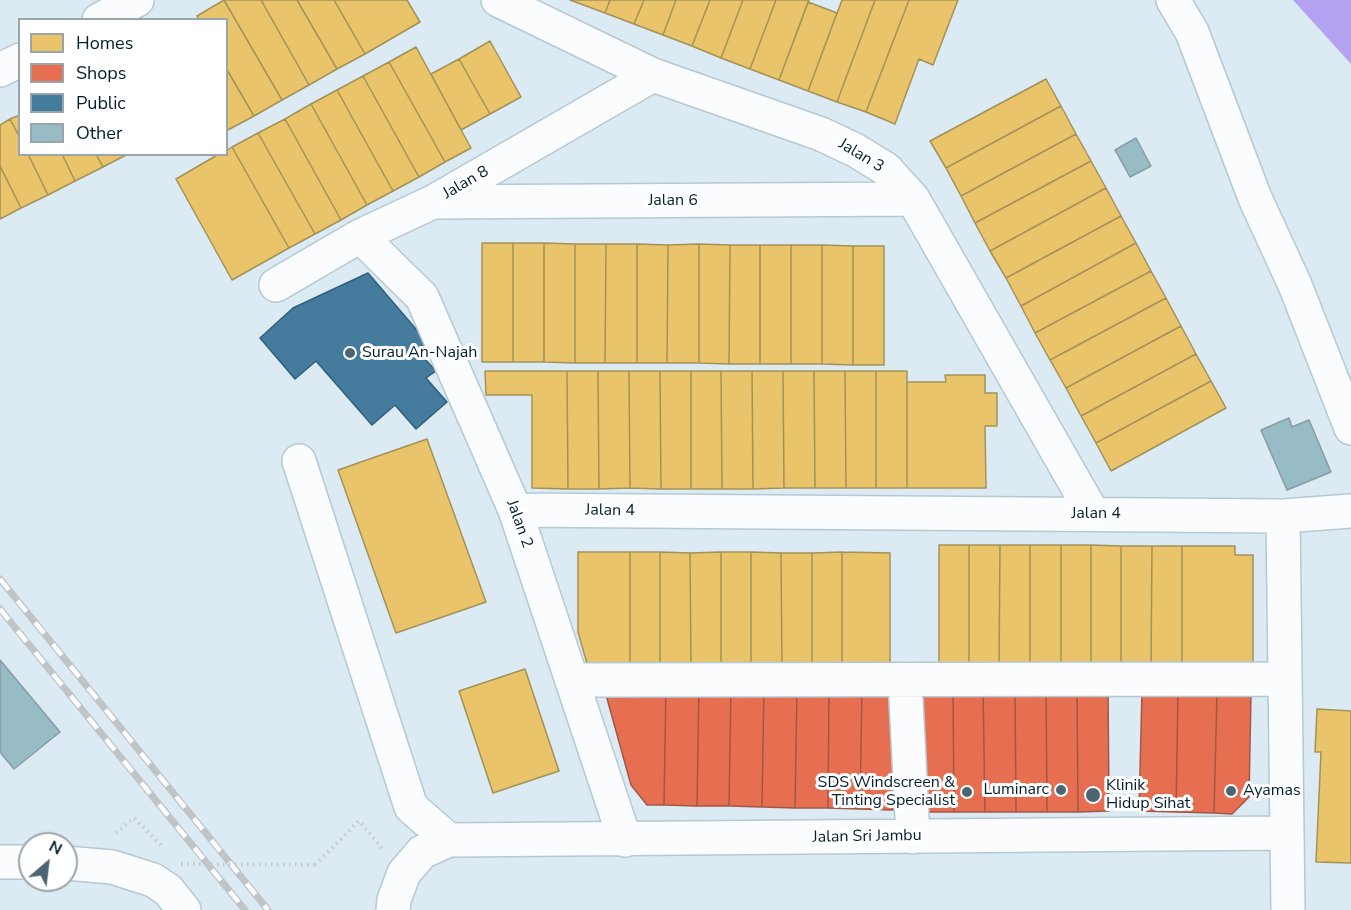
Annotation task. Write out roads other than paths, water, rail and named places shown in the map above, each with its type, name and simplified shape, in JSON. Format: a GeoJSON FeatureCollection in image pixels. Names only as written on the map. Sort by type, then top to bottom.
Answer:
{"type":"FeatureCollection","features":[{"type":"Feature","properties":{"kind":"street"},"geometry":{"type":"LineString","coordinates":[[103,18],[137,0]]}},
{"type":"Feature","properties":{"kind":"street","name":"Jalan 3"},"geometry":{"type":"LineString","coordinates":[[498,0],[653,75],[821,134],[886,169],[913,199],[1093,514]]}},
{"type":"Feature","properties":{"kind":"street"},"geometry":{"type":"LineString","coordinates":[[1173,0],[1192,32],[1255,198],[1295,285],[1351,428]]}},
{"type":"Feature","properties":{"kind":"street"},"geometry":{"type":"LineString","coordinates":[[0,69],[18,61]]}},
{"type":"Feature","properties":{"kind":"street","name":"Jalan 8"},"geometry":{"type":"LineString","coordinates":[[276,285],[360,236],[433,202],[653,75]]}},
{"type":"Feature","properties":{"kind":"street","name":"Jalan 6"},"geometry":{"type":"LineString","coordinates":[[433,202],[913,199]]}},
{"type":"Feature","properties":{"kind":"street","name":"Jalan 2"},"geometry":{"type":"LineString","coordinates":[[360,236],[422,297],[515,510],[625,840]]}},
{"type":"Feature","properties":{"kind":"street"},"geometry":{"type":"LineString","coordinates":[[299,461],[411,807],[448,840],[422,852],[404,873],[394,900],[393,910]]}},
{"type":"Feature","properties":{"kind":"street","name":"Jalan 4"},"geometry":{"type":"LineString","coordinates":[[515,510],[1283,516],[1351,512]]}},
{"type":"Feature","properties":{"kind":"street"},"geometry":{"type":"LineString","coordinates":[[1283,516],[1288,910]]}},
{"type":"Feature","properties":{"kind":"street"},"geometry":{"type":"LineString","coordinates":[[572,680],[1285,679]]}},
{"type":"Feature","properties":{"kind":"street"},"geometry":{"type":"LineString","coordinates":[[905,680],[913,837]]}},
{"type":"Feature","properties":{"kind":"street","name":"Jalan Sri Jambu"},"geometry":{"type":"LineString","coordinates":[[448,840],[1286,833]]}},
{"type":"Feature","properties":{"kind":"street"},"geometry":{"type":"LineString","coordinates":[[0,862],[18,862]]}},
{"type":"Feature","properties":{"kind":"street"},"geometry":{"type":"LineString","coordinates":[[78,864],[112,867],[153,880],[168,890],[184,910]]}},
{"type":"Feature","properties":{"kind":"railway"},"geometry":{"type":"LineString","coordinates":[[0,579],[268,910]]}},
{"type":"Feature","properties":{"kind":"railway"},"geometry":{"type":"LineString","coordinates":[[0,609],[245,910]]}},
{"type":"Feature","properties":{"kind":"place","name":"Surau An-Najah"},"geometry":{"type":"Point","coordinates":[350,353]}},
{"type":"Feature","properties":{"kind":"place","name":"Luminarc"},"geometry":{"type":"Point","coordinates":[1061,790]}},
{"type":"Feature","properties":{"kind":"place","name":"Ayamas"},"geometry":{"type":"Point","coordinates":[1231,791]}},
{"type":"Feature","properties":{"kind":"place","name":"SDS Windscreen & Tinting Specialist"},"geometry":{"type":"Point","coordinates":[967,792]}},
{"type":"Feature","properties":{"kind":"place","name":"Klinik Hidup Sihat"},"geometry":{"type":"Point","coordinates":[1093,795]}}]}
